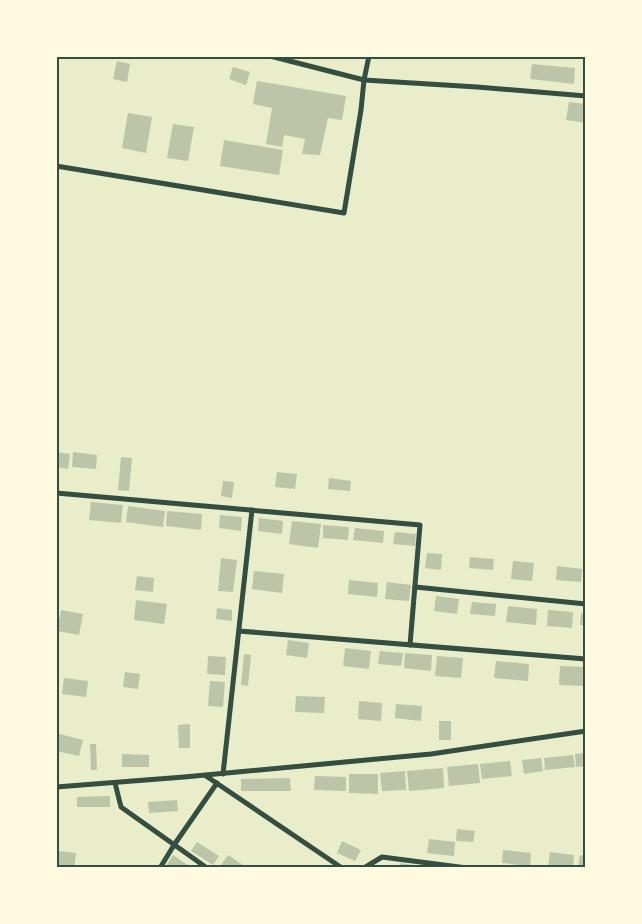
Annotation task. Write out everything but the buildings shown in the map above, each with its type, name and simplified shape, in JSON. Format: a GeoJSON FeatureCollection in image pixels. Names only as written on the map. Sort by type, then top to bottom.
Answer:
{"type":"FeatureCollection","features":[{"type":"Feature","properties":{"kind":"street"},"geometry":{"type":"LineString","coordinates":[[270,56],[364,80],[586,96]]}},
{"type":"Feature","properties":{"kind":"street"},"geometry":{"type":"LineString","coordinates":[[56,166],[344,214],[369,56]]}},
{"type":"Feature","properties":{"kind":"street"},"geometry":{"type":"LineString","coordinates":[[56,493],[420,525],[410,645]]}},
{"type":"Feature","properties":{"kind":"street"},"geometry":{"type":"LineString","coordinates":[[223,774],[252,510]]}},
{"type":"Feature","properties":{"kind":"street"},"geometry":{"type":"LineString","coordinates":[[415,587],[586,604]]}},
{"type":"Feature","properties":{"kind":"street"},"geometry":{"type":"LineString","coordinates":[[239,631],[586,659]]}},
{"type":"Feature","properties":{"kind":"street"},"geometry":{"type":"LineString","coordinates":[[56,787],[223,774],[431,754],[586,730]]}},
{"type":"Feature","properties":{"kind":"street"},"geometry":{"type":"LineString","coordinates":[[205,775],[342,868]]}},
{"type":"Feature","properties":{"kind":"street"},"geometry":{"type":"LineString","coordinates":[[115,783],[121,806],[207,868]]}},
{"type":"Feature","properties":{"kind":"street"},"geometry":{"type":"LineString","coordinates":[[160,868],[174,844],[217,783]]}},
{"type":"Feature","properties":{"kind":"street"},"geometry":{"type":"LineString","coordinates":[[364,868],[382,857],[468,868]]}}]}
